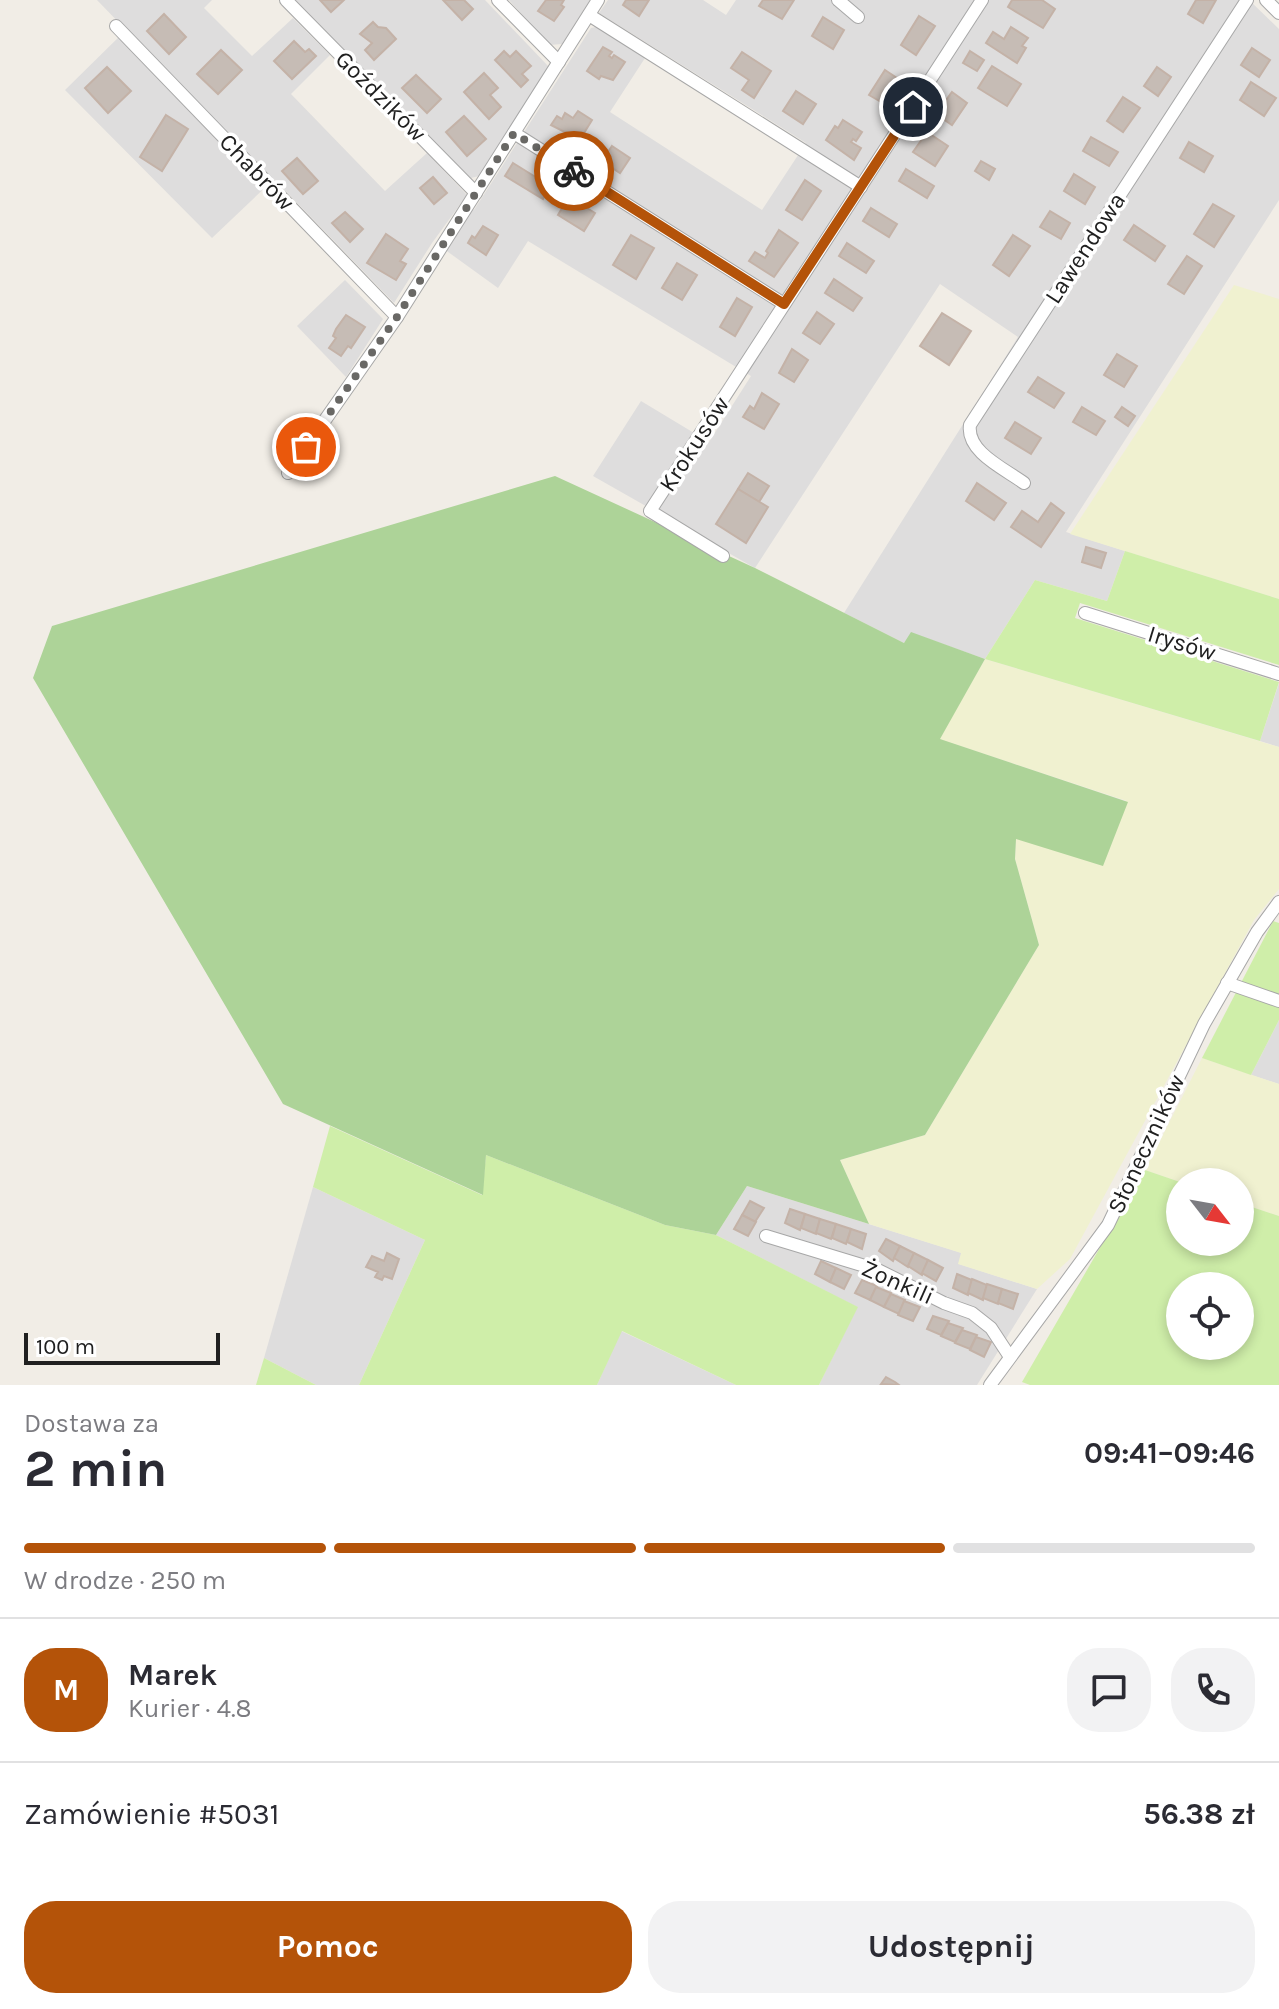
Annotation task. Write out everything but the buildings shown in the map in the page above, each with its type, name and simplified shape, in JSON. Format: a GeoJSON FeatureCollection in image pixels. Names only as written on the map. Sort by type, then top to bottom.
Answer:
{"type":"FeatureCollection","features":[{"type":"Feature","properties":{"kind":"street","name":"Goździków"},"geometry":{"type":"LineString","coordinates":[[286,0],[476,193]]}},
{"type":"Feature","properties":{"kind":"street"},"geometry":{"type":"LineString","coordinates":[[498,0],[559,62]]}},
{"type":"Feature","properties":{"kind":"street"},"geometry":{"type":"LineString","coordinates":[[288,473],[397,317],[598,0]]}},
{"type":"Feature","properties":{"kind":"street"},"geometry":{"type":"LineString","coordinates":[[838,0],[858,17]]}},
{"type":"Feature","properties":{"kind":"street","name":"Krokusów"},"geometry":{"type":"LineString","coordinates":[[723,556],[650,511],[982,0]]}},
{"type":"Feature","properties":{"kind":"street","name":"Lawendowa"},"geometry":{"type":"LineString","coordinates":[[1024,483],[974,446],[969,435],[970,425],[1247,0]]}},
{"type":"Feature","properties":{"kind":"street"},"geometry":{"type":"LineString","coordinates":[[1266,0],[1279,13]]}},
{"type":"Feature","properties":{"kind":"street"},"geometry":{"type":"LineString","coordinates":[[589,15],[861,187]]}},
{"type":"Feature","properties":{"kind":"street","name":"Chabrów"},"geometry":{"type":"LineString","coordinates":[[116,26],[397,317]]}},
{"type":"Feature","properties":{"kind":"street"},"geometry":{"type":"LineString","coordinates":[[514,133],[784,304]]}},
{"type":"Feature","properties":{"kind":"street","name":"Irysów"},"geometry":{"type":"LineString","coordinates":[[1085,613],[1279,674]]}},
{"type":"Feature","properties":{"kind":"street","name":"Słoneczników"},"geometry":{"type":"LineString","coordinates":[[994,1380],[1108,1225],[1169,1095],[1227,983],[1279,902]]}},
{"type":"Feature","properties":{"kind":"street"},"geometry":{"type":"LineString","coordinates":[[1227,983],[1279,1001]]}},
{"type":"Feature","properties":{"kind":"street","name":"Żonkili"},"geometry":{"type":"LineString","coordinates":[[766,1236],[878,1270],[944,1303],[972,1313],[991,1328],[1010,1357]]}},
{"type":"Feature","properties":{"kind":"shaded area"},"geometry":{"type":"Polygon","coordinates":[[[97,0],[212,0],[204,8],[252,56],[293,18],[330,55],[291,94],[385,191],[427,153],[467,195],[394,303],[274,179],[212,238],[65,90],[126,30],[97,0]]]}},
{"type":"Feature","properties":{"kind":"shaded area"},"geometry":{"type":"Polygon","coordinates":[[[295,0],[485,0],[549,67],[479,176],[471,178],[295,0]]]}},
{"type":"Feature","properties":{"kind":"shaded area"},"geometry":{"type":"Polygon","coordinates":[[[509,0],[590,0],[562,44],[549,45],[509,0]]]}},
{"type":"Feature","properties":{"kind":"shaded area"},"geometry":{"type":"Polygon","coordinates":[[[608,0],[703,0],[726,15],[736,0],[1249,0],[1279,29],[1279,200],[1066,532],[1125,551],[1107,601],[1035,580],[985,659],[912,633],[904,643],[844,613],[1018,337],[940,284],[755,568],[593,476],[641,401],[709,442],[751,376],[528,241],[498,288],[444,249],[471,208],[474,210],[591,28],[596,27],[645,58],[610,112],[762,210],[806,143],[599,13],[608,0]]]}},
{"type":"Feature","properties":{"kind":"shaded area"},"geometry":{"type":"Polygon","coordinates":[[[345,280],[383,319],[346,377],[297,326],[345,280]]]}},
{"type":"Feature","properties":{"kind":"shaded area"},"geometry":{"type":"Polygon","coordinates":[[[1279,683],[1279,747],[1260,741],[1279,683]]]}},
{"type":"Feature","properties":{"kind":"shaded area"},"geometry":{"type":"Polygon","coordinates":[[[1279,1020],[1279,1084],[1251,1075],[1279,1020]]]}},
{"type":"Feature","properties":{"kind":"shaded area"},"geometry":{"type":"Polygon","coordinates":[[[747,1186],[962,1253],[959,1264],[1037,1289],[977,1385],[819,1385],[857,1307],[716,1235],[747,1186]]]}},
{"type":"Feature","properties":{"kind":"shaded area"},"geometry":{"type":"Polygon","coordinates":[[[313,1187],[425,1240],[359,1385],[316,1385],[264,1358],[313,1187]]]}},
{"type":"Feature","properties":{"kind":"shaded area"},"geometry":{"type":"Polygon","coordinates":[[[621,1331],[736,1385],[597,1385],[621,1331]]]}},
{"type":"Feature","properties":{"kind":"green space"},"geometry":{"type":"Polygon","coordinates":[[[1234,285],[1279,299],[1279,599],[1070,534],[1234,285]]]}},
{"type":"Feature","properties":{"kind":"green space"},"geometry":{"type":"Polygon","coordinates":[[[555,476],[755,568],[904,643],[911,632],[985,659],[940,739],[1128,802],[1103,866],[1016,839],[1015,859],[1039,945],[925,1135],[840,1160],[869,1224],[747,1186],[716,1235],[665,1225],[486,1155],[483,1195],[283,1104],[33,678],[52,626],[555,476]]]}},
{"type":"Feature","properties":{"kind":"green space"},"geometry":{"type":"Polygon","coordinates":[[[1125,551],[1279,599],[1279,665],[1080,603],[1075,618],[1279,682],[1260,741],[985,659],[1035,580],[1107,601],[1125,551]]]}},
{"type":"Feature","properties":{"kind":"green space"},"geometry":{"type":"Polygon","coordinates":[[[985,659],[1279,747],[1279,889],[1254,920],[1070,1259],[1037,1289],[958,1264],[961,1253],[869,1224],[840,1160],[925,1135],[1039,945],[1015,859],[1016,838],[1127,801],[939,739],[985,659]]]}},
{"type":"Feature","properties":{"kind":"green space"},"geometry":{"type":"Polygon","coordinates":[[[1273,921],[1279,923],[1279,1020],[1251,1075],[1202,1058],[1273,921]]]}},
{"type":"Feature","properties":{"kind":"green space"},"geometry":{"type":"Polygon","coordinates":[[[1202,1058],[1279,1084],[1279,1216],[1254,1208],[1254,1168],[1166,1168],[1166,1177],[1145,1170],[1202,1058]]]}},
{"type":"Feature","properties":{"kind":"green space"},"geometry":{"type":"Polygon","coordinates":[[[330,1126],[482,1195],[486,1155],[665,1225],[716,1235],[858,1307],[819,1385],[736,1385],[622,1331],[597,1385],[359,1385],[425,1240],[313,1187],[330,1126]]]}},
{"type":"Feature","properties":{"kind":"green space"},"geometry":{"type":"Polygon","coordinates":[[[1145,1170],[1166,1177],[1166,1256],[1254,1256],[1254,1208],[1279,1216],[1279,1385],[1030,1385],[1022,1382],[1145,1170]]]}},
{"type":"Feature","properties":{"kind":"green space"},"geometry":{"type":"Polygon","coordinates":[[[264,1358],[316,1385],[256,1385],[264,1358]]]}},
{"type":"Feature","properties":{"kind":"way so far"},"geometry":{"type":"LineString","coordinates":[[306,447],[397,317],[514,133],[574,171]]}},
{"type":"Feature","properties":{"kind":"route"},"geometry":{"type":"LineString","coordinates":[[574,171],[784,304],[913,107]]}}]}
